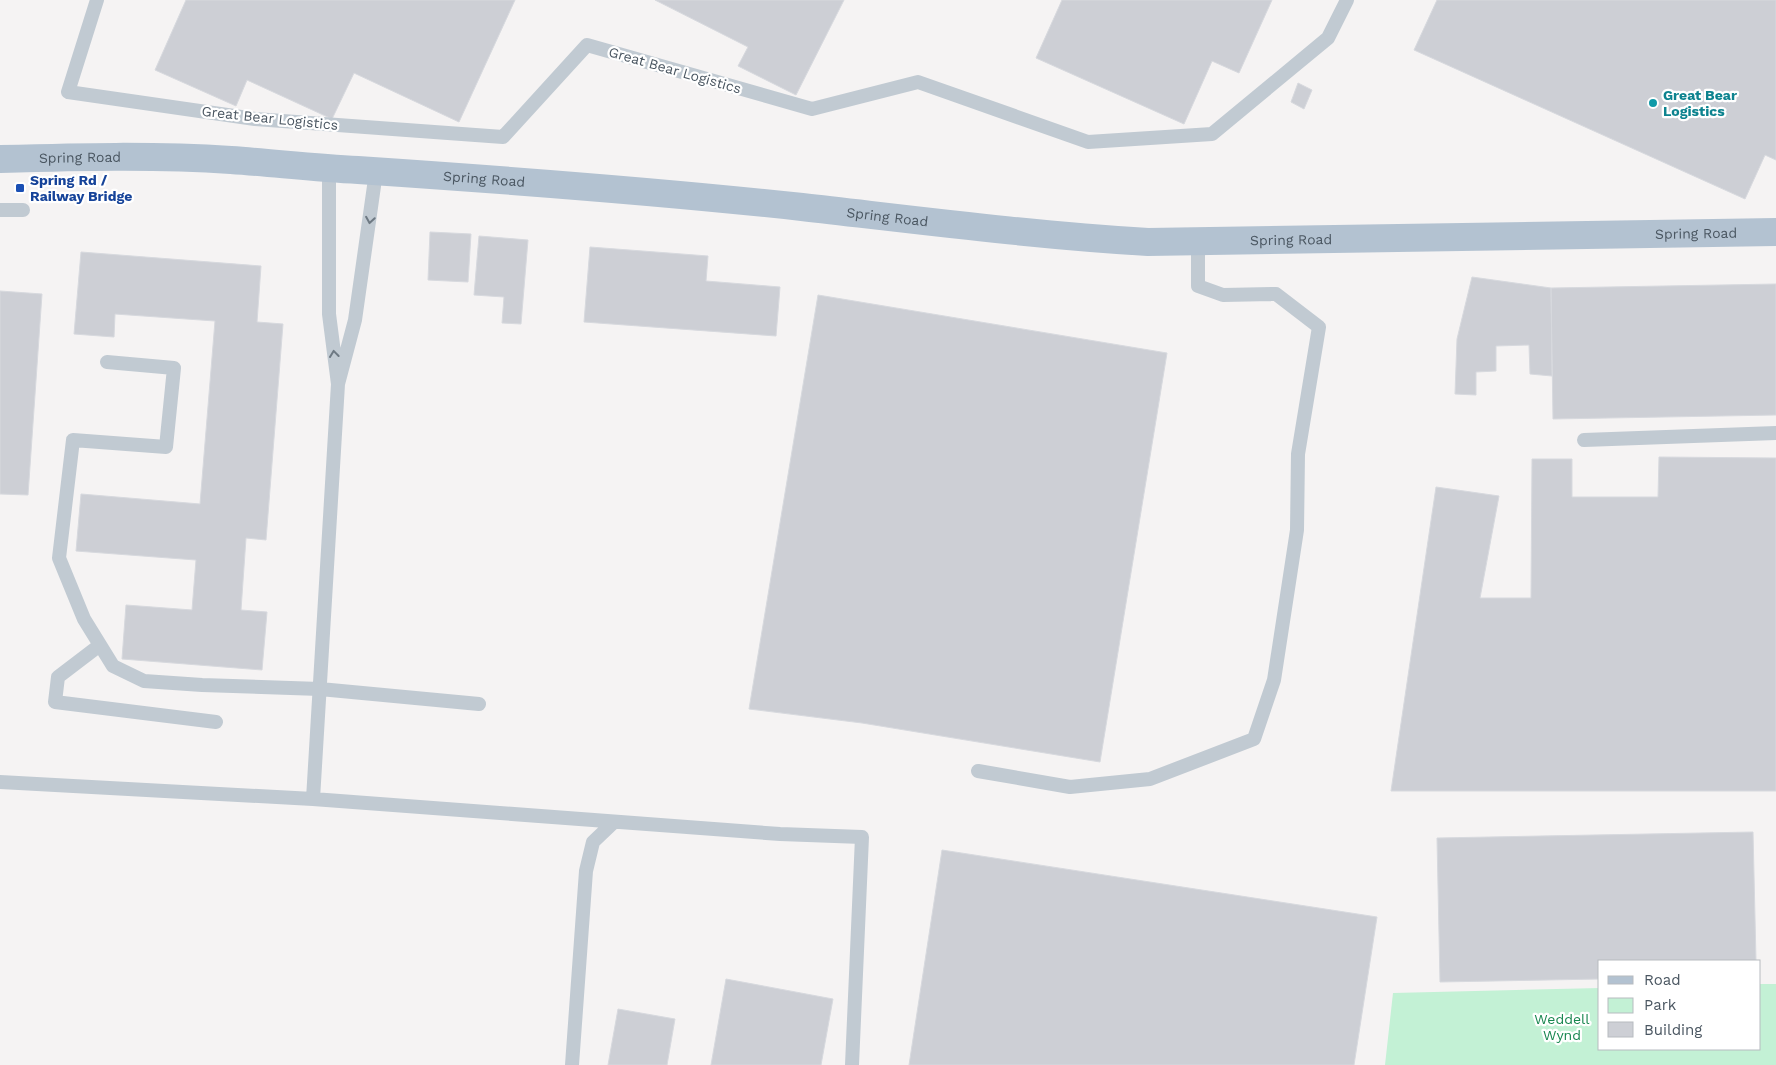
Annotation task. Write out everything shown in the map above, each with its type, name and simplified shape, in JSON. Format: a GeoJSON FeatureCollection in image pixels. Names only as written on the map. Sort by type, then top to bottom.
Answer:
{"type":"FeatureCollection","features":[{"type":"Feature","properties":{"kind":"main road","name":"Spring Road"},"geometry":{"type":"LineString","coordinates":[[0,159],[110,157],[230,160],[376,172],[524,181],[696,197],[933,223],[1148,242],[1776,232]]}},
{"type":"Feature","properties":{"kind":"lane","name":"Great Bear Logistics"},"geometry":{"type":"LineString","coordinates":[[98,0],[68,92],[255,119],[503,137],[586,45],[812,109],[918,82],[1088,142],[1212,134],[1328,38],[1347,0]]}},
{"type":"Feature","properties":{"kind":"lane"},"geometry":{"type":"LineString","coordinates":[[329,168],[329,314],[338,384]]}},
{"type":"Feature","properties":{"kind":"lane"},"geometry":{"type":"LineString","coordinates":[[313,799],[338,384],[354,320],[376,172]]}},
{"type":"Feature","properties":{"kind":"lane"},"geometry":{"type":"LineString","coordinates":[[0,210],[23,210]]}},
{"type":"Feature","properties":{"kind":"lane"},"geometry":{"type":"LineString","coordinates":[[978,771],[1070,787],[1150,779],[1254,739],[1274,680],[1297,530],[1298,454],[1320,327],[1276,294],[1223,295],[1198,286],[1198,241]]}},
{"type":"Feature","properties":{"kind":"lane"},"geometry":{"type":"LineString","coordinates":[[107,362],[174,368],[166,447],[73,440],[59,558],[84,618],[113,666],[144,681],[320,689],[479,704]]}},
{"type":"Feature","properties":{"kind":"lane"},"geometry":{"type":"LineString","coordinates":[[1584,440],[1776,433]]}},
{"type":"Feature","properties":{"kind":"lane"},"geometry":{"type":"LineString","coordinates":[[100,645],[58,677],[55,702],[216,722]]}},
{"type":"Feature","properties":{"kind":"lane"},"geometry":{"type":"LineString","coordinates":[[0,782],[313,799],[780,834],[862,837],[852,1065]]}},
{"type":"Feature","properties":{"kind":"lane"},"geometry":{"type":"LineString","coordinates":[[572,1065],[586,871],[593,842],[614,822]]}},
{"type":"Feature","properties":{"kind":"green space","name":"Weddell Wynd"},"geometry":{"type":"Polygon","coordinates":[[[1761,984],[1776,984],[1776,1065],[1385,1065],[1393,993],[1598,988],[1598,1050],[1761,1050],[1761,984]]]}},
{"type":"Feature","properties":{"kind":"building"},"geometry":{"type":"Polygon","coordinates":[[[186,0],[515,0],[459,122],[354,73],[332,119],[247,80],[236,106],[155,70],[186,0]]]}},
{"type":"Feature","properties":{"kind":"building"},"geometry":{"type":"Polygon","coordinates":[[[655,0],[844,0],[796,95],[738,66],[748,47],[655,0]]]}},
{"type":"Feature","properties":{"kind":"building"},"geometry":{"type":"Polygon","coordinates":[[[1062,0],[1272,0],[1239,73],[1212,61],[1184,124],[1036,58],[1062,0]]]}},
{"type":"Feature","properties":{"kind":"building","name":"Great Bear Logistics"},"geometry":{"type":"Polygon","coordinates":[[[1437,0],[1776,0],[1776,160],[1765,155],[1745,199],[1414,50],[1437,0]]]}},
{"type":"Feature","properties":{"kind":"building"},"geometry":{"type":"Polygon","coordinates":[[[1298,83],[1312,90],[1304,109],[1291,102],[1298,83]]]}},
{"type":"Feature","properties":{"kind":"building"},"geometry":{"type":"Polygon","coordinates":[[[430,232],[471,234],[468,282],[428,280],[430,232]]]}},
{"type":"Feature","properties":{"kind":"building"},"geometry":{"type":"Polygon","coordinates":[[[479,236],[528,240],[521,324],[502,323],[504,297],[474,295],[479,236]]]}},
{"type":"Feature","properties":{"kind":"building"},"geometry":{"type":"Polygon","coordinates":[[[590,247],[708,256],[706,281],[780,287],[776,336],[584,322],[590,247]]]}},
{"type":"Feature","properties":{"kind":"building"},"geometry":{"type":"Polygon","coordinates":[[[81,252],[261,266],[257,322],[283,324],[266,540],[246,538],[241,610],[267,612],[262,670],[122,659],[126,605],[192,610],[196,560],[76,551],[81,494],[200,504],[215,321],[115,314],[114,337],[74,334],[81,252]]]}},
{"type":"Feature","properties":{"kind":"building"},"geometry":{"type":"Polygon","coordinates":[[[1472,277],[1551,288],[1552,376],[1530,374],[1529,345],[1496,346],[1496,371],[1476,372],[1476,395],[1455,394],[1457,339],[1472,277]]]}},
{"type":"Feature","properties":{"kind":"building"},"geometry":{"type":"Polygon","coordinates":[[[1776,284],[1776,415],[1553,419],[1551,288],[1776,284]]]}},
{"type":"Feature","properties":{"kind":"building"},"geometry":{"type":"Polygon","coordinates":[[[0,291],[42,294],[28,495],[0,494],[0,291]]]}},
{"type":"Feature","properties":{"kind":"building"},"geometry":{"type":"Polygon","coordinates":[[[818,295],[1167,353],[1100,762],[862,723],[749,709],[818,295]]]}},
{"type":"Feature","properties":{"kind":"building"},"geometry":{"type":"Polygon","coordinates":[[[1659,457],[1776,458],[1776,791],[1391,791],[1436,487],[1499,496],[1480,598],[1531,598],[1532,459],[1572,459],[1572,497],[1658,497],[1659,457]]]}},
{"type":"Feature","properties":{"kind":"building"},"geometry":{"type":"Polygon","coordinates":[[[1753,832],[1756,960],[1598,960],[1598,979],[1440,982],[1437,838],[1753,832]]]}},
{"type":"Feature","properties":{"kind":"building"},"geometry":{"type":"Polygon","coordinates":[[[942,850],[1377,917],[1354,1065],[909,1065],[942,850]]]}},
{"type":"Feature","properties":{"kind":"building"},"geometry":{"type":"Polygon","coordinates":[[[726,979],[833,999],[821,1065],[711,1065],[726,979]]]}},
{"type":"Feature","properties":{"kind":"building"},"geometry":{"type":"Polygon","coordinates":[[[618,1009],[675,1019],[667,1065],[608,1065],[618,1009]]]}},
{"type":"Feature","properties":{"kind":"place","name":"Great Bear Logistics"},"geometry":{"type":"Point","coordinates":[1653,103]}},
{"type":"Feature","properties":{"kind":"place","name":"Spring Rd / Railway Bridge"},"geometry":{"type":"Point","coordinates":[20,188]}}]}
